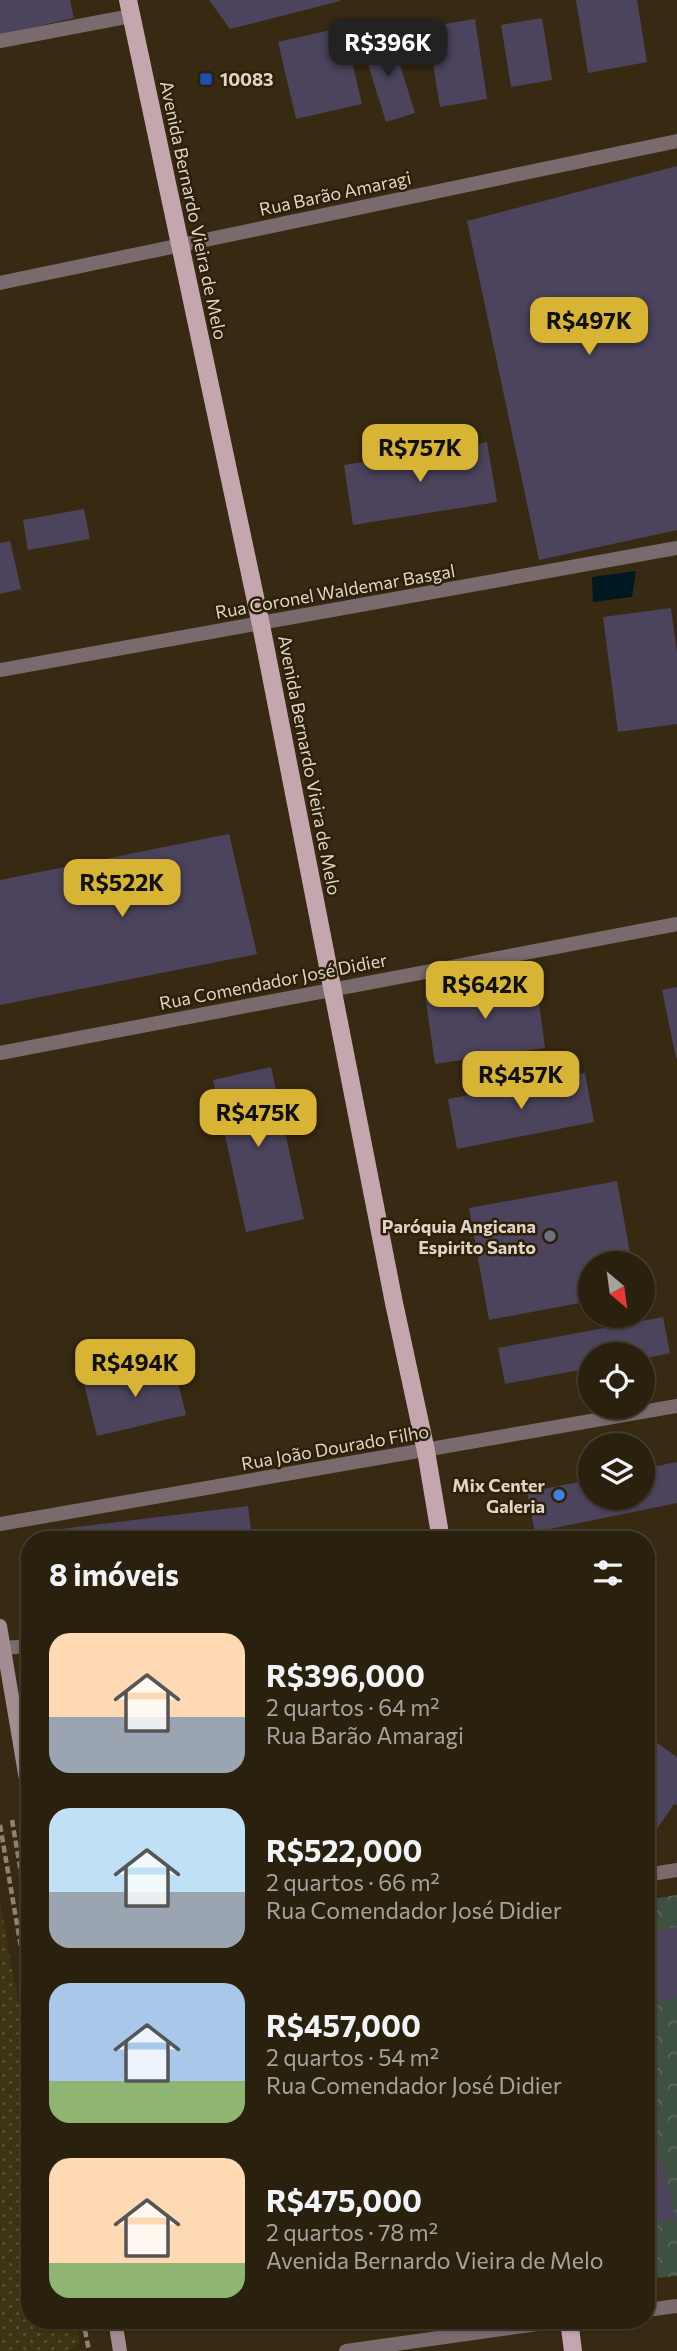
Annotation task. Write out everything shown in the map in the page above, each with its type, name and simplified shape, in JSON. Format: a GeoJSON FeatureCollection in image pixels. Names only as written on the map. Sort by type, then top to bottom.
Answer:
{"type":"FeatureCollection","features":[{"type":"Feature","properties":{"kind":"main road","name":"Avenida Bernardo Vieira de Melo"},"geometry":{"type":"LineString","coordinates":[[130,8],[261,625],[426,1451],[439,1531]]}},
{"type":"Feature","properties":{"kind":"main road"},"geometry":{"type":"LineString","coordinates":[[0,1626],[21,1749]]}},
{"type":"Feature","properties":{"kind":"main road"},"geometry":{"type":"LineString","coordinates":[[116,2329],[120,2351]]}},
{"type":"Feature","properties":{"kind":"main road"},"geometry":{"type":"LineString","coordinates":[[569,2329],[573,2351]]}},
{"type":"Feature","properties":{"kind":"street"},"geometry":{"type":"LineString","coordinates":[[0,41],[130,8]]}},
{"type":"Feature","properties":{"kind":"street","name":"Rua Barão Amaragi"},"geometry":{"type":"LineString","coordinates":[[0,283],[677,141]]}},
{"type":"Feature","properties":{"kind":"street","name":"Rua Coronel Waldemar Basgal"},"geometry":{"type":"LineString","coordinates":[[0,670],[677,548]]}},
{"type":"Feature","properties":{"kind":"street","name":"Rua Comendador José Didier"},"geometry":{"type":"LineString","coordinates":[[0,1053],[677,924]]}},
{"type":"Feature","properties":{"kind":"street","name":"Rua João Dourado Filho"},"geometry":{"type":"LineString","coordinates":[[0,1524],[677,1406]]}},
{"type":"Feature","properties":{"kind":"street"},"geometry":{"type":"LineString","coordinates":[[4,1648],[21,1647]]}},
{"type":"Feature","properties":{"kind":"street"},"geometry":{"type":"LineString","coordinates":[[655,1874],[677,1870]]}},
{"type":"Feature","properties":{"kind":"street"},"geometry":{"type":"LineString","coordinates":[[655,2309],[677,2306]]}},
{"type":"Feature","properties":{"kind":"street"},"geometry":{"type":"LineString","coordinates":[[346,2351],[503,2329]]}},
{"type":"Feature","properties":{"kind":"path"},"geometry":{"type":"LineString","coordinates":[[11,1818],[21,1875]]}},
{"type":"Feature","properties":{"kind":"path"},"geometry":{"type":"LineString","coordinates":[[0,1825],[21,1948]]}},
{"type":"Feature","properties":{"kind":"path"},"geometry":{"type":"LineString","coordinates":[[85,2329],[89,2351]]}},
{"type":"Feature","properties":{"kind":"green space"},"geometry":{"type":"Polygon","coordinates":[[[677,1895],[677,2276],[655,2278],[655,1899],[677,1895]]]}},
{"type":"Feature","properties":{"kind":"sand"},"geometry":{"type":"Polygon","coordinates":[[[0,1902],[21,2017],[21,2329],[77,2329],[80,2343],[71,2351],[0,2351],[0,1902]]]}},
{"type":"Feature","properties":{"kind":"water"},"geometry":{"type":"Polygon","coordinates":[[[636,571],[632,597],[593,602],[592,577],[636,571]]]}},
{"type":"Feature","properties":{"kind":"building"},"geometry":{"type":"Polygon","coordinates":[[[0,0],[70,0],[74,18],[0,35],[0,0]]]}},
{"type":"Feature","properties":{"kind":"building"},"geometry":{"type":"Polygon","coordinates":[[[209,0],[340,0],[340,1],[230,29],[209,0]]]}},
{"type":"Feature","properties":{"kind":"building"},"geometry":{"type":"Polygon","coordinates":[[[576,0],[637,0],[647,62],[588,73],[576,0]]]}},
{"type":"Feature","properties":{"kind":"building"},"geometry":{"type":"Polygon","coordinates":[[[542,18],[552,80],[511,87],[501,25],[542,18]]]}},
{"type":"Feature","properties":{"kind":"building"},"geometry":{"type":"Polygon","coordinates":[[[475,19],[487,99],[440,107],[427,27],[475,19]]]}},
{"type":"Feature","properties":{"kind":"building"},"geometry":{"type":"Polygon","coordinates":[[[344,27],[362,104],[296,119],[278,42],[344,27]]]}},
{"type":"Feature","properties":{"kind":"building"},"geometry":{"type":"Polygon","coordinates":[[[391,36],[415,113],[386,122],[362,45],[391,36]]]}},
{"type":"Feature","properties":{"kind":"building"},"geometry":{"type":"Polygon","coordinates":[[[677,166],[677,530],[539,560],[467,221],[677,166]]]}},
{"type":"Feature","properties":{"kind":"building"},"geometry":{"type":"Polygon","coordinates":[[[487,442],[497,502],[353,525],[344,465],[487,442]]]}},
{"type":"Feature","properties":{"kind":"building"},"geometry":{"type":"Polygon","coordinates":[[[84,509],[90,539],[28,550],[23,520],[84,509]]]}},
{"type":"Feature","properties":{"kind":"building"},"geometry":{"type":"Polygon","coordinates":[[[10,541],[21,589],[0,594],[0,543],[10,541]]]}},
{"type":"Feature","properties":{"kind":"building"},"geometry":{"type":"Polygon","coordinates":[[[671,608],[677,653],[677,724],[618,732],[603,617],[671,608]]]}},
{"type":"Feature","properties":{"kind":"building"},"geometry":{"type":"Polygon","coordinates":[[[229,834],[257,954],[0,1005],[0,880],[229,834]]]}},
{"type":"Feature","properties":{"kind":"building"},"geometry":{"type":"Polygon","coordinates":[[[536,979],[545,1048],[435,1064],[425,995],[536,979]]]}},
{"type":"Feature","properties":{"kind":"building"},"geometry":{"type":"Polygon","coordinates":[[[677,987],[677,1058],[676,1058],[662,990],[677,987]]]}},
{"type":"Feature","properties":{"kind":"building"},"geometry":{"type":"Polygon","coordinates":[[[271,1067],[304,1219],[246,1232],[213,1080],[271,1067]]]}},
{"type":"Feature","properties":{"kind":"building"},"geometry":{"type":"Polygon","coordinates":[[[585,1073],[594,1122],[457,1149],[448,1099],[585,1073]]]}},
{"type":"Feature","properties":{"kind":"building","name":"Paróquia Angicana Espirito Santo"},"geometry":{"type":"Polygon","coordinates":[[[617,1181],[630,1251],[578,1251],[578,1303],[489,1320],[469,1208],[617,1181]]]}},
{"type":"Feature","properties":{"kind":"building"},"geometry":{"type":"Polygon","coordinates":[[[663,1317],[670,1353],[655,1356],[655,1342],[578,1342],[578,1370],[505,1384],[498,1348],[604,1328],[655,1328],[655,1319],[663,1317]]]}},
{"type":"Feature","properties":{"kind":"building"},"geometry":{"type":"Polygon","coordinates":[[[173,1362],[186,1415],[97,1436],[84,1384],[173,1362]]]}},
{"type":"Feature","properties":{"kind":"building","name":"Mix Center Galeria"},"geometry":{"type":"Polygon","coordinates":[[[677,1462],[677,1503],[655,1507],[655,1466],[677,1462]]]}},
{"type":"Feature","properties":{"kind":"building","name":"Mix Center Galeria"},"geometry":{"type":"Polygon","coordinates":[[[578,1482],[578,1510],[643,1510],[535,1531],[527,1492],[578,1482]]]}},
{"type":"Feature","properties":{"kind":"building"},"geometry":{"type":"Polygon","coordinates":[[[248,1506],[251,1531],[44,1531],[248,1506]]]}},
{"type":"Feature","properties":{"kind":"building"},"geometry":{"type":"Polygon","coordinates":[[[655,1741],[677,1757],[677,1805],[674,1804],[655,1832],[655,1741]]]}},
{"type":"Feature","properties":{"kind":"building"},"geometry":{"type":"Polygon","coordinates":[[[677,1927],[677,1997],[655,2001],[655,1932],[677,1927]]]}},
{"type":"Feature","properties":{"kind":"building"},"geometry":{"type":"Polygon","coordinates":[[[660,2156],[676,2218],[655,2224],[655,2157],[660,2156]]]}},
{"type":"Feature","properties":{"kind":"place","name":"10083"},"geometry":{"type":"Point","coordinates":[206,79]}},
{"type":"Feature","properties":{"kind":"place","name":"Paróquia Angicana Espirito Santo"},"geometry":{"type":"Point","coordinates":[550,1236]}},
{"type":"Feature","properties":{"kind":"place","name":"Mix Center Galeria"},"geometry":{"type":"Point","coordinates":[559,1495]}}]}
